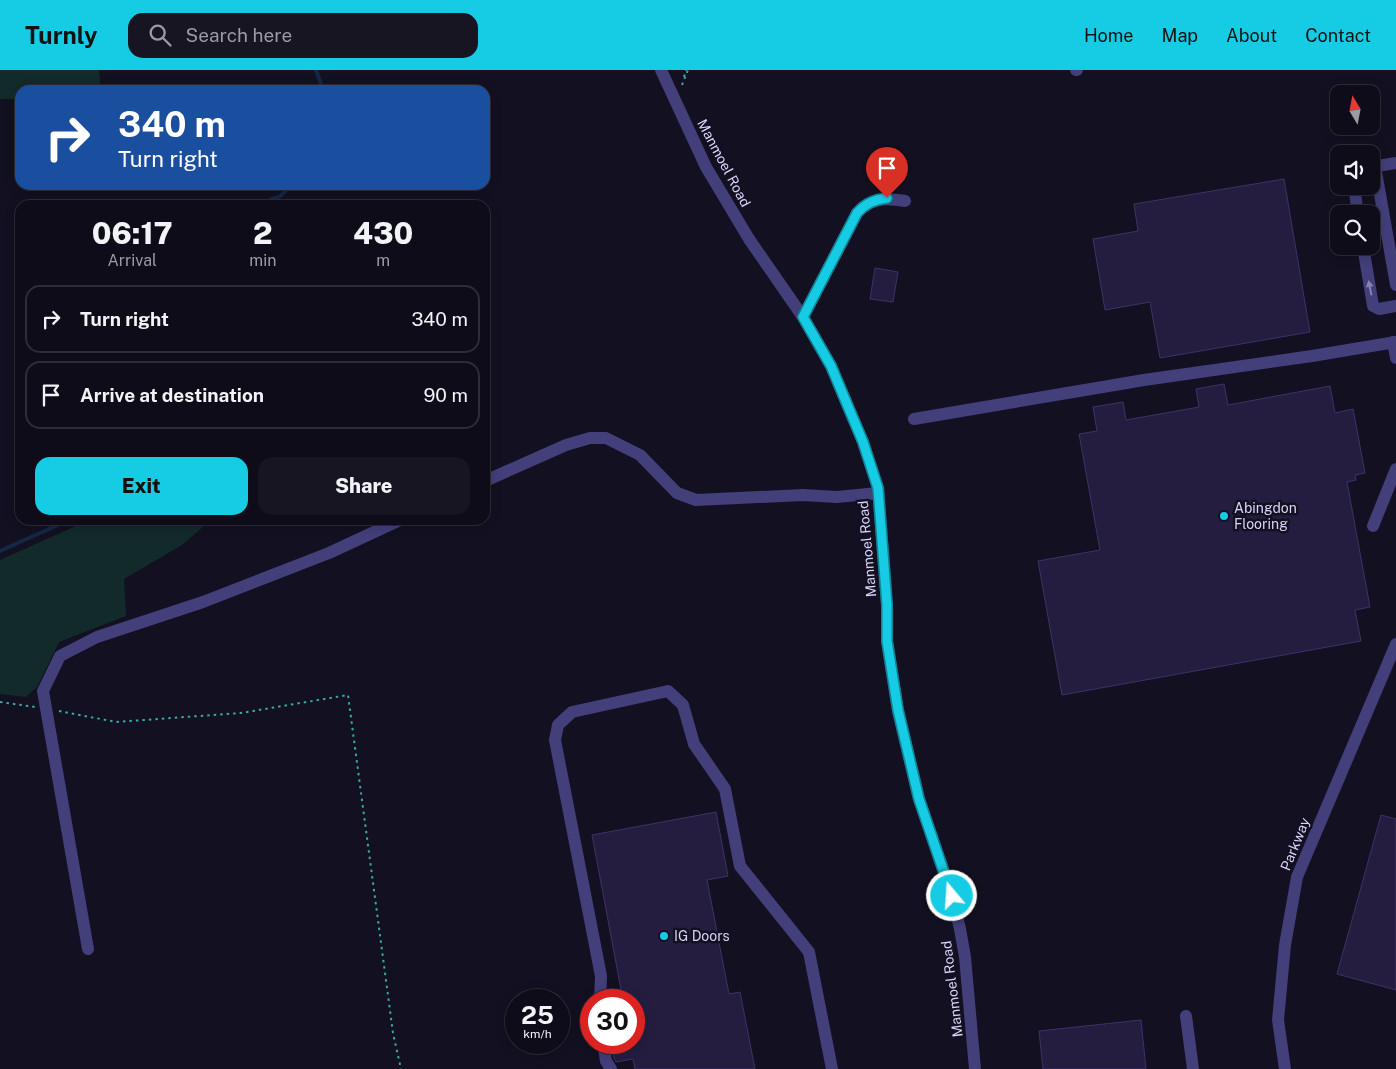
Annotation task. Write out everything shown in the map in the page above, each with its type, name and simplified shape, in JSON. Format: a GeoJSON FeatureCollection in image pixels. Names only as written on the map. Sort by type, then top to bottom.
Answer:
{"type":"FeatureCollection","features":[{"type":"Feature","properties":{"kind":"street","name":"Manmoel Road"},"geometry":{"type":"LineString","coordinates":[[661,70],[706,167],[749,239],[803,317],[831,366],[863,442],[878,492],[890,664],[907,753],[960,929],[965,957],[976,1069]]}},
{"type":"Feature","properties":{"kind":"street"},"geometry":{"type":"LineString","coordinates":[[1380,165],[1396,163]]}},
{"type":"Feature","properties":{"kind":"street"},"geometry":{"type":"LineString","coordinates":[[1379,195],[1396,285]]}},
{"type":"Feature","properties":{"kind":"street"},"geometry":{"type":"LineString","coordinates":[[803,317],[849,225],[860,209],[875,200],[887,198],[905,201]]}},
{"type":"Feature","properties":{"kind":"street"},"geometry":{"type":"LineString","coordinates":[[1364,255],[1373,306],[1379,309],[1396,306]]}},
{"type":"Feature","properties":{"kind":"street"},"geometry":{"type":"LineString","coordinates":[[914,419],[1144,380],[1394,342],[1396,358]]}},
{"type":"Feature","properties":{"kind":"street"},"geometry":{"type":"LineString","coordinates":[[490,479],[566,445],[590,438],[606,438],[640,455],[678,493],[696,500],[803,494],[837,497],[878,492]]}},
{"type":"Feature","properties":{"kind":"street"},"geometry":{"type":"LineString","coordinates":[[1373,526],[1396,469]]}},
{"type":"Feature","properties":{"kind":"street"},"geometry":{"type":"LineString","coordinates":[[88,949],[43,691],[60,656],[96,637],[203,602],[329,553],[389,525]]}},
{"type":"Feature","properties":{"kind":"street","name":"Parkway"},"geometry":{"type":"LineString","coordinates":[[1285,1069],[1278,1020],[1286,945],[1297,877],[1396,644]]}},
{"type":"Feature","properties":{"kind":"street"},"geometry":{"type":"LineString","coordinates":[[600,989],[601,976],[555,740],[558,725],[572,712],[668,691],[683,705],[694,744],[725,789],[740,866],[809,952],[832,1069]]}},
{"type":"Feature","properties":{"kind":"street"},"geometry":{"type":"LineString","coordinates":[[1186,1016],[1193,1069]]}},
{"type":"Feature","properties":{"kind":"street"},"geometry":{"type":"LineString","coordinates":[[605,1054],[606,1061],[611,1069]]}},
{"type":"Feature","properties":{"kind":"path"},"geometry":{"type":"LineString","coordinates":[[682,84],[686,70]]}},
{"type":"Feature","properties":{"kind":"path"},"geometry":{"type":"LineString","coordinates":[[0,702],[46,708],[116,722],[241,713],[348,695],[393,1033],[401,1069]]}},
{"type":"Feature","properties":{"kind":"green space"},"geometry":{"type":"Polygon","coordinates":[[[0,70],[99,70],[100,85],[15,85],[15,99],[0,99],[0,70]]]}},
{"type":"Feature","properties":{"kind":"green space"},"geometry":{"type":"Polygon","coordinates":[[[78,525],[205,525],[182,545],[124,579],[126,616],[59,642],[37,687],[26,697],[0,694],[0,560],[78,525]]]}},
{"type":"Feature","properties":{"kind":"building"},"geometry":{"type":"Polygon","coordinates":[[[1284,179],[1310,332],[1160,358],[1150,302],[1105,310],[1093,239],[1138,231],[1134,204],[1284,179]]]}},
{"type":"Feature","properties":{"kind":"building"},"geometry":{"type":"Polygon","coordinates":[[[875,268],[898,272],[893,302],[870,299],[875,268]]]}},
{"type":"Feature","properties":{"kind":"building","name":"Abingdon Flooring"},"geometry":{"type":"Polygon","coordinates":[[[1224,384],[1228,405],[1330,386],[1335,413],[1353,409],[1365,473],[1355,475],[1356,480],[1347,482],[1370,607],[1355,610],[1361,641],[1062,695],[1038,561],[1100,550],[1079,434],[1097,431],[1093,407],[1123,402],[1126,420],[1199,407],[1196,389],[1224,384]]]}},
{"type":"Feature","properties":{"kind":"building","name":"IG Doors"},"geometry":{"type":"Polygon","coordinates":[[[716,812],[728,876],[707,880],[729,994],[740,992],[755,1069],[635,1069],[633,1059],[616,1062],[613,1054],[645,1054],[645,989],[621,989],[592,835],[716,812]]]}},
{"type":"Feature","properties":{"kind":"building"},"geometry":{"type":"Polygon","coordinates":[[[1381,815],[1396,819],[1396,990],[1337,974],[1381,815]]]}},
{"type":"Feature","properties":{"kind":"building"},"geometry":{"type":"Polygon","coordinates":[[[1141,1020],[1146,1069],[1043,1069],[1039,1031],[1141,1020]]]}},
{"type":"Feature","properties":{"kind":"waterway"},"geometry":{"type":"LineString","coordinates":[[316,70],[321,85]]}},
{"type":"Feature","properties":{"kind":"waterway"},"geometry":{"type":"LineString","coordinates":[[271,200],[279,197],[287,190]]}},
{"type":"Feature","properties":{"kind":"waterway"},"geometry":{"type":"LineString","coordinates":[[0,551],[58,525]]}},
{"type":"Feature","properties":{"kind":"place","name":"Abingdon Flooring"},"geometry":{"type":"Point","coordinates":[1224,516]}},
{"type":"Feature","properties":{"kind":"place","name":"IG Doors"},"geometry":{"type":"Point","coordinates":[664,936]}},
{"type":"Feature","properties":{"kind":"route"},"geometry":{"type":"LineString","coordinates":[[887,198],[875,200],[864,206],[857,213],[849,225],[803,317],[831,366],[863,442],[878,488],[887,605],[887,641],[898,710],[919,799],[952,896]]}}]}
